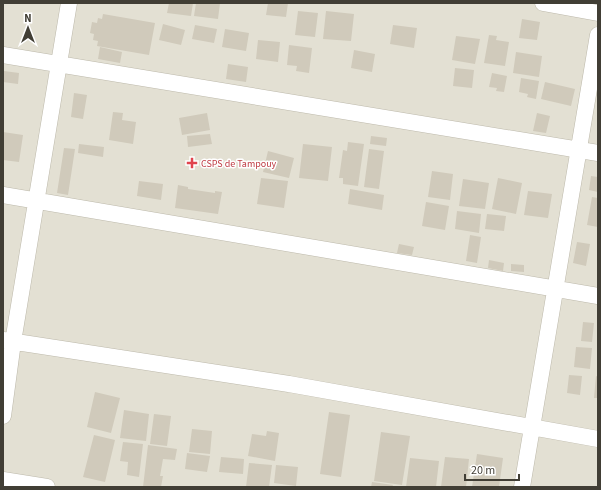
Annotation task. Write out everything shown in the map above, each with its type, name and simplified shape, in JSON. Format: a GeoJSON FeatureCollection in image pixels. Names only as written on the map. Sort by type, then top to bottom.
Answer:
{"type":"FeatureCollection","features":[{"type":"Feature","properties":{"kind":"street"},"geometry":{"type":"LineString","coordinates":[[3,416],[8,341],[37,200],[69,3]]}},
{"type":"Feature","properties":{"kind":"street"},"geometry":{"type":"LineString","coordinates":[[543,3],[598,13]]}},
{"type":"Feature","properties":{"kind":"street"},"geometry":{"type":"LineString","coordinates":[[522,487],[554,288],[598,36]]}},
{"type":"Feature","properties":{"kind":"street"},"geometry":{"type":"LineString","coordinates":[[3,55],[598,153]]}},
{"type":"Feature","properties":{"kind":"street"},"geometry":{"type":"LineString","coordinates":[[3,195],[598,296]]}},
{"type":"Feature","properties":{"kind":"street"},"geometry":{"type":"LineString","coordinates":[[8,341],[289,384],[598,439]]}},
{"type":"Feature","properties":{"kind":"street"},"geometry":{"type":"LineString","coordinates":[[3,480],[47,487]]}},
{"type":"Feature","properties":{"kind":"shaded area"},"geometry":{"type":"Polygon","coordinates":[[[3,3],[598,3],[598,487],[3,487],[3,3]]]}},
{"type":"Feature","properties":{"kind":"building"},"geometry":{"type":"Polygon","coordinates":[[[169,3],[193,3],[191,16],[167,13],[169,3]]]}},
{"type":"Feature","properties":{"kind":"building"},"geometry":{"type":"Polygon","coordinates":[[[196,3],[220,3],[218,19],[194,16],[196,3]]]}},
{"type":"Feature","properties":{"kind":"building"},"geometry":{"type":"Polygon","coordinates":[[[268,3],[288,3],[286,17],[266,15],[268,3]]]}},
{"type":"Feature","properties":{"kind":"building"},"geometry":{"type":"Polygon","coordinates":[[[298,11],[318,13],[315,37],[295,35],[298,11]]]}},
{"type":"Feature","properties":{"kind":"building"},"geometry":{"type":"Polygon","coordinates":[[[326,11],[354,14],[351,41],[323,39],[326,11]]]}},
{"type":"Feature","properties":{"kind":"building"},"geometry":{"type":"Polygon","coordinates":[[[103,14],[155,23],[149,55],[97,46],[98,41],[93,40],[94,34],[90,33],[92,22],[97,23],[98,18],[102,19],[103,14]]]}},
{"type":"Feature","properties":{"kind":"building"},"geometry":{"type":"Polygon","coordinates":[[[522,19],[540,22],[537,40],[519,38],[522,19]]]}},
{"type":"Feature","properties":{"kind":"building"},"geometry":{"type":"Polygon","coordinates":[[[163,24],[185,30],[181,45],[159,40],[163,24]]]}},
{"type":"Feature","properties":{"kind":"building"},"geometry":{"type":"Polygon","coordinates":[[[195,25],[217,29],[214,43],[192,39],[195,25]]]}},
{"type":"Feature","properties":{"kind":"building"},"geometry":{"type":"Polygon","coordinates":[[[393,25],[417,28],[414,48],[390,44],[393,25]]]}},
{"type":"Feature","properties":{"kind":"building"},"geometry":{"type":"Polygon","coordinates":[[[225,29],[249,33],[246,51],[222,47],[225,29]]]}},
{"type":"Feature","properties":{"kind":"building"},"geometry":{"type":"Polygon","coordinates":[[[489,35],[497,36],[496,40],[509,42],[505,66],[484,63],[489,35]]]}},
{"type":"Feature","properties":{"kind":"building"},"geometry":{"type":"Polygon","coordinates":[[[456,36],[480,39],[475,64],[452,60],[456,36]]]}},
{"type":"Feature","properties":{"kind":"building"},"geometry":{"type":"Polygon","coordinates":[[[258,40],[280,42],[278,62],[256,59],[258,40]]]}},
{"type":"Feature","properties":{"kind":"building"},"geometry":{"type":"Polygon","coordinates":[[[289,45],[312,48],[309,73],[296,71],[297,66],[287,65],[289,45]]]}},
{"type":"Feature","properties":{"kind":"building"},"geometry":{"type":"Polygon","coordinates":[[[100,47],[122,52],[120,63],[98,59],[100,47]]]}},
{"type":"Feature","properties":{"kind":"building"},"geometry":{"type":"Polygon","coordinates":[[[354,50],[375,54],[372,72],[351,68],[354,50]]]}},
{"type":"Feature","properties":{"kind":"building"},"geometry":{"type":"Polygon","coordinates":[[[516,52],[542,56],[539,77],[513,73],[516,52]]]}},
{"type":"Feature","properties":{"kind":"building"},"geometry":{"type":"Polygon","coordinates":[[[228,64],[248,67],[246,82],[226,79],[228,64]]]}},
{"type":"Feature","properties":{"kind":"building"},"geometry":{"type":"Polygon","coordinates":[[[455,68],[474,70],[472,88],[453,86],[455,68]]]}},
{"type":"Feature","properties":{"kind":"building"},"geometry":{"type":"Polygon","coordinates":[[[4,71],[19,73],[18,84],[3,82],[4,71]]]}},
{"type":"Feature","properties":{"kind":"building"},"geometry":{"type":"Polygon","coordinates":[[[492,73],[507,76],[504,92],[496,91],[497,88],[489,87],[492,73]]]}},
{"type":"Feature","properties":{"kind":"building"},"geometry":{"type":"Polygon","coordinates":[[[521,78],[539,81],[536,99],[527,97],[528,94],[519,92],[521,78]]]}},
{"type":"Feature","properties":{"kind":"building"},"geometry":{"type":"Polygon","coordinates":[[[545,82],[575,89],[571,106],[541,99],[545,82]]]}},
{"type":"Feature","properties":{"kind":"building"},"geometry":{"type":"Polygon","coordinates":[[[74,93],[87,95],[83,119],[71,117],[74,93]]]}},
{"type":"Feature","properties":{"kind":"building"},"geometry":{"type":"Polygon","coordinates":[[[113,112],[123,113],[122,120],[136,122],[133,144],[109,140],[113,112]]]}},
{"type":"Feature","properties":{"kind":"building"},"geometry":{"type":"Polygon","coordinates":[[[207,113],[210,130],[182,135],[179,118],[207,113]]]}},
{"type":"Feature","properties":{"kind":"building"},"geometry":{"type":"Polygon","coordinates":[[[537,113],[550,116],[546,133],[533,131],[537,113]]]}},
{"type":"Feature","properties":{"kind":"building"},"geometry":{"type":"Polygon","coordinates":[[[3,132],[23,135],[19,162],[3,160],[3,132]]]}},
{"type":"Feature","properties":{"kind":"building"},"geometry":{"type":"Polygon","coordinates":[[[210,134],[212,144],[188,147],[187,136],[210,134]]]}},
{"type":"Feature","properties":{"kind":"building"},"geometry":{"type":"Polygon","coordinates":[[[371,136],[387,138],[386,146],[370,144],[371,136]]]}},
{"type":"Feature","properties":{"kind":"building"},"geometry":{"type":"Polygon","coordinates":[[[348,142],[364,144],[358,186],[343,184],[343,178],[339,178],[343,150],[347,151],[348,142]]]}},
{"type":"Feature","properties":{"kind":"building"},"geometry":{"type":"Polygon","coordinates":[[[79,144],[104,147],[103,157],[78,153],[79,144]]]}},
{"type":"Feature","properties":{"kind":"building"},"geometry":{"type":"Polygon","coordinates":[[[303,144],[332,147],[328,181],[299,178],[303,144]]]}},
{"type":"Feature","properties":{"kind":"building"},"geometry":{"type":"Polygon","coordinates":[[[64,148],[75,149],[68,195],[57,193],[64,148]]]}},
{"type":"Feature","properties":{"kind":"building"},"geometry":{"type":"Polygon","coordinates":[[[369,149],[384,151],[379,189],[364,187],[369,149]]]}},
{"type":"Feature","properties":{"kind":"building"},"geometry":{"type":"Polygon","coordinates":[[[268,151],[294,158],[289,178],[263,172],[268,151]]]}},
{"type":"Feature","properties":{"kind":"building"},"geometry":{"type":"Polygon","coordinates":[[[432,171],[453,174],[450,200],[428,197],[432,171]]]}},
{"type":"Feature","properties":{"kind":"building"},"geometry":{"type":"Polygon","coordinates":[[[591,176],[598,177],[598,192],[589,190],[591,176]]]}},
{"type":"Feature","properties":{"kind":"building"},"geometry":{"type":"Polygon","coordinates":[[[261,178],[288,181],[284,208],[257,204],[261,178]]]}},
{"type":"Feature","properties":{"kind":"building"},"geometry":{"type":"Polygon","coordinates":[[[498,178],[522,183],[516,214],[492,209],[498,178]]]}},
{"type":"Feature","properties":{"kind":"building"},"geometry":{"type":"Polygon","coordinates":[[[463,179],[489,183],[485,209],[459,206],[463,179]]]}},
{"type":"Feature","properties":{"kind":"building"},"geometry":{"type":"Polygon","coordinates":[[[139,181],[163,184],[161,200],[137,196],[139,181]]]}},
{"type":"Feature","properties":{"kind":"building"},"geometry":{"type":"Polygon","coordinates":[[[178,185],[188,187],[188,189],[215,193],[215,191],[222,192],[218,214],[175,208],[178,185]]]}},
{"type":"Feature","properties":{"kind":"building"},"geometry":{"type":"Polygon","coordinates":[[[350,189],[384,195],[382,210],[348,204],[350,189]]]}},
{"type":"Feature","properties":{"kind":"building"},"geometry":{"type":"Polygon","coordinates":[[[528,191],[552,194],[548,218],[524,215],[528,191]]]}},
{"type":"Feature","properties":{"kind":"building"},"geometry":{"type":"Polygon","coordinates":[[[592,197],[598,198],[598,227],[587,225],[592,197]]]}},
{"type":"Feature","properties":{"kind":"building"},"geometry":{"type":"Polygon","coordinates":[[[426,202],[449,206],[445,230],[422,226],[426,202]]]}},
{"type":"Feature","properties":{"kind":"building"},"geometry":{"type":"Polygon","coordinates":[[[457,211],[481,214],[479,233],[455,229],[457,211]]]}},
{"type":"Feature","properties":{"kind":"building"},"geometry":{"type":"Polygon","coordinates":[[[487,214],[506,216],[504,231],[485,229],[487,214]]]}},
{"type":"Feature","properties":{"kind":"building"},"geometry":{"type":"Polygon","coordinates":[[[470,235],[481,237],[477,263],[466,261],[470,235]]]}},
{"type":"Feature","properties":{"kind":"building"},"geometry":{"type":"Polygon","coordinates":[[[577,242],[590,244],[586,266],[573,263],[577,242]]]}},
{"type":"Feature","properties":{"kind":"building"},"geometry":{"type":"Polygon","coordinates":[[[399,244],[414,247],[412,255],[397,253],[399,244]]]}},
{"type":"Feature","properties":{"kind":"building"},"geometry":{"type":"Polygon","coordinates":[[[489,260],[504,263],[503,271],[488,268],[489,260]]]}},
{"type":"Feature","properties":{"kind":"building"},"geometry":{"type":"Polygon","coordinates":[[[511,264],[524,265],[524,272],[511,271],[511,264]]]}},
{"type":"Feature","properties":{"kind":"building"},"geometry":{"type":"Polygon","coordinates":[[[583,322],[594,323],[592,342],[581,341],[583,322]]]}},
{"type":"Feature","properties":{"kind":"building"},"geometry":{"type":"Polygon","coordinates":[[[576,347],[592,348],[590,369],[574,367],[576,347]]]}},
{"type":"Feature","properties":{"kind":"building"},"geometry":{"type":"Polygon","coordinates":[[[569,375],[582,376],[580,395],[567,393],[569,375]]]}},
{"type":"Feature","properties":{"kind":"building"},"geometry":{"type":"Polygon","coordinates":[[[596,376],[598,377],[598,398],[594,398],[596,376]]]}},
{"type":"Feature","properties":{"kind":"building"},"geometry":{"type":"Polygon","coordinates":[[[95,392],[120,398],[111,433],[87,427],[95,392]]]}},
{"type":"Feature","properties":{"kind":"building"},"geometry":{"type":"Polygon","coordinates":[[[124,410],[149,414],[146,441],[120,438],[124,410]]]}},
{"type":"Feature","properties":{"kind":"building"},"geometry":{"type":"Polygon","coordinates":[[[329,412],[350,415],[341,477],[320,474],[329,412]]]}},
{"type":"Feature","properties":{"kind":"building"},"geometry":{"type":"Polygon","coordinates":[[[154,414],[171,416],[167,446],[150,444],[154,414]]]}},
{"type":"Feature","properties":{"kind":"building"},"geometry":{"type":"Polygon","coordinates":[[[192,429],[212,431],[210,454],[189,452],[192,429]]]}},
{"type":"Feature","properties":{"kind":"building"},"geometry":{"type":"Polygon","coordinates":[[[267,431],[279,433],[275,461],[248,456],[252,434],[266,436],[267,431]]]}},
{"type":"Feature","properties":{"kind":"building"},"geometry":{"type":"Polygon","coordinates":[[[381,432],[410,436],[402,485],[374,481],[381,432]]]}},
{"type":"Feature","properties":{"kind":"building"},"geometry":{"type":"Polygon","coordinates":[[[94,435],[115,440],[105,482],[83,477],[94,435]]]}},
{"type":"Feature","properties":{"kind":"building"},"geometry":{"type":"Polygon","coordinates":[[[123,442],[143,444],[139,477],[127,475],[128,462],[120,461],[123,442]]]}},
{"type":"Feature","properties":{"kind":"building"},"geometry":{"type":"Polygon","coordinates":[[[148,445],[177,449],[175,460],[163,459],[160,476],[163,476],[161,487],[143,487],[148,445]]]}},
{"type":"Feature","properties":{"kind":"building"},"geometry":{"type":"Polygon","coordinates":[[[187,453],[210,456],[207,472],[185,469],[187,453]]]}},
{"type":"Feature","properties":{"kind":"building"},"geometry":{"type":"Polygon","coordinates":[[[477,454],[503,458],[499,487],[472,487],[477,454]]]}},
{"type":"Feature","properties":{"kind":"building"},"geometry":{"type":"Polygon","coordinates":[[[221,457],[244,459],[243,474],[219,472],[221,457]]]}},
{"type":"Feature","properties":{"kind":"building"},"geometry":{"type":"Polygon","coordinates":[[[445,457],[469,459],[466,487],[441,487],[445,457]]]}},
{"type":"Feature","properties":{"kind":"building"},"geometry":{"type":"Polygon","coordinates":[[[410,458],[439,461],[436,487],[406,487],[410,458]]]}},
{"type":"Feature","properties":{"kind":"building"},"geometry":{"type":"Polygon","coordinates":[[[249,463],[272,465],[269,487],[246,487],[249,463]]]}},
{"type":"Feature","properties":{"kind":"building"},"geometry":{"type":"Polygon","coordinates":[[[276,465],[298,467],[296,486],[274,483],[276,465]]]}},
{"type":"Feature","properties":{"kind":"building"},"geometry":{"type":"Polygon","coordinates":[[[372,482],[393,485],[392,487],[371,487],[372,482]]]}},
{"type":"Feature","properties":{"kind":"place","name":"CSPS de Tampouy"},"geometry":{"type":"Point","coordinates":[192,163]}}]}
